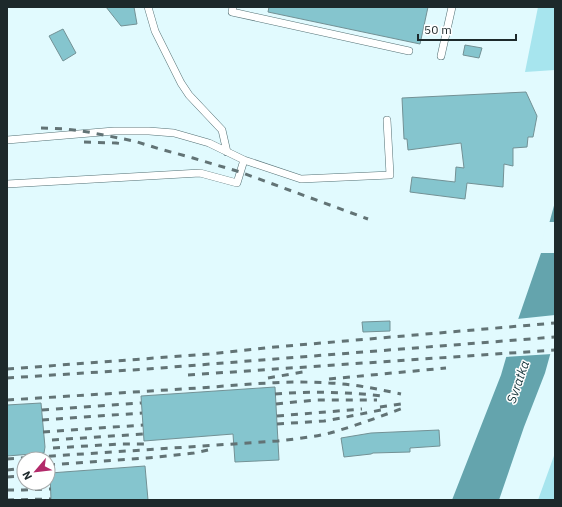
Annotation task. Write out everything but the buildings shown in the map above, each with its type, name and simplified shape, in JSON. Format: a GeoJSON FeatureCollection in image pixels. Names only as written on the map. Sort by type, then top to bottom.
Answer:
{"type":"FeatureCollection","features":[{"type":"Feature","properties":{"kind":"lane"},"geometry":{"type":"LineString","coordinates":[[148,7],[155,31],[181,83],[188,95],[222,130],[227,152]]}},
{"type":"Feature","properties":{"kind":"lane"},"geometry":{"type":"LineString","coordinates":[[233,7],[232,12],[409,51]]}},
{"type":"Feature","properties":{"kind":"lane"},"geometry":{"type":"LineString","coordinates":[[441,56],[452,7]]}},
{"type":"Feature","properties":{"kind":"lane"},"geometry":{"type":"LineString","coordinates":[[7,140],[114,131],[174,133],[209,143],[244,160],[301,179],[390,175],[387,120]]}},
{"type":"Feature","properties":{"kind":"lane"},"geometry":{"type":"LineString","coordinates":[[7,184],[200,173],[237,183],[244,160]]}},
{"type":"Feature","properties":{"kind":"shaded area"},"geometry":{"type":"Polygon","coordinates":[[[538,7],[555,7],[555,70],[525,72],[538,7]]]}},
{"type":"Feature","properties":{"kind":"shaded area"},"geometry":{"type":"Polygon","coordinates":[[[555,453],[555,500],[538,500],[555,453]]]}},
{"type":"Feature","properties":{"kind":"water","name":"Svratka"},"geometry":{"type":"Polygon","coordinates":[[[555,202],[555,337],[545,373],[524,427],[499,500],[452,500],[501,375],[512,337],[541,253],[555,202]]]}},
{"type":"Feature","properties":{"kind":"pier"},"geometry":{"type":"Polygon","coordinates":[[[547,222],[555,222],[555,253],[539,253],[547,222]]]}},
{"type":"Feature","properties":{"kind":"pier"},"geometry":{"type":"Polygon","coordinates":[[[555,315],[555,344],[552,354],[504,357],[517,319],[555,315]]]}},
{"type":"Feature","properties":{"kind":"railway"},"geometry":{"type":"LineString","coordinates":[[41,128],[88,132],[134,141],[240,172],[368,219]]}},
{"type":"Feature","properties":{"kind":"railway"},"geometry":{"type":"LineString","coordinates":[[84,142],[124,144]]}},
{"type":"Feature","properties":{"kind":"railway"},"geometry":{"type":"LineString","coordinates":[[7,369],[209,354],[555,323]]}},
{"type":"Feature","properties":{"kind":"railway"},"geometry":{"type":"LineString","coordinates":[[7,378],[147,369],[555,337]]}},
{"type":"Feature","properties":{"kind":"railway"},"geometry":{"type":"LineString","coordinates":[[188,375],[555,350]]}},
{"type":"Feature","properties":{"kind":"railway"},"geometry":{"type":"LineString","coordinates":[[329,379],[446,368]]}},
{"type":"Feature","properties":{"kind":"railway"},"geometry":{"type":"LineString","coordinates":[[268,378],[303,372]]}},
{"type":"Feature","properties":{"kind":"railway"},"geometry":{"type":"LineString","coordinates":[[7,400],[296,382],[347,384],[401,394]]}},
{"type":"Feature","properties":{"kind":"railway"},"geometry":{"type":"LineString","coordinates":[[275,394],[329,392],[383,396]]}},
{"type":"Feature","properties":{"kind":"railway"},"geometry":{"type":"LineString","coordinates":[[276,404],[315,400],[377,400]]}},
{"type":"Feature","properties":{"kind":"railway"},"geometry":{"type":"LineString","coordinates":[[42,410],[141,403]]}},
{"type":"Feature","properties":{"kind":"railway"},"geometry":{"type":"LineString","coordinates":[[380,407],[401,404]]}},
{"type":"Feature","properties":{"kind":"railway"},"geometry":{"type":"LineString","coordinates":[[7,459],[297,439],[330,433],[403,408]]}},
{"type":"Feature","properties":{"kind":"railway"},"geometry":{"type":"LineString","coordinates":[[277,416],[362,409]]}},
{"type":"Feature","properties":{"kind":"railway"},"geometry":{"type":"LineString","coordinates":[[277,424],[324,421],[386,409]]}},
{"type":"Feature","properties":{"kind":"railway"},"geometry":{"type":"LineString","coordinates":[[42,420],[142,413]]}},
{"type":"Feature","properties":{"kind":"railway"},"geometry":{"type":"LineString","coordinates":[[43,432],[143,425]]}},
{"type":"Feature","properties":{"kind":"railway"},"geometry":{"type":"LineString","coordinates":[[52,440],[143,434]]}},
{"type":"Feature","properties":{"kind":"railway"},"geometry":{"type":"LineString","coordinates":[[53,448],[144,444]]}},
{"type":"Feature","properties":{"kind":"railway"},"geometry":{"type":"LineString","coordinates":[[56,464],[147,458],[208,450]]}},
{"type":"Feature","properties":{"kind":"railway"},"geometry":{"type":"LineString","coordinates":[[7,470],[16,469]]}},
{"type":"Feature","properties":{"kind":"railway"},"geometry":{"type":"LineString","coordinates":[[7,477],[16,476]]}},
{"type":"Feature","properties":{"kind":"railway"},"geometry":{"type":"LineString","coordinates":[[7,490],[16,490]]}},
{"type":"Feature","properties":{"kind":"railway"},"geometry":{"type":"LineString","coordinates":[[7,500],[51,499]]}}]}
